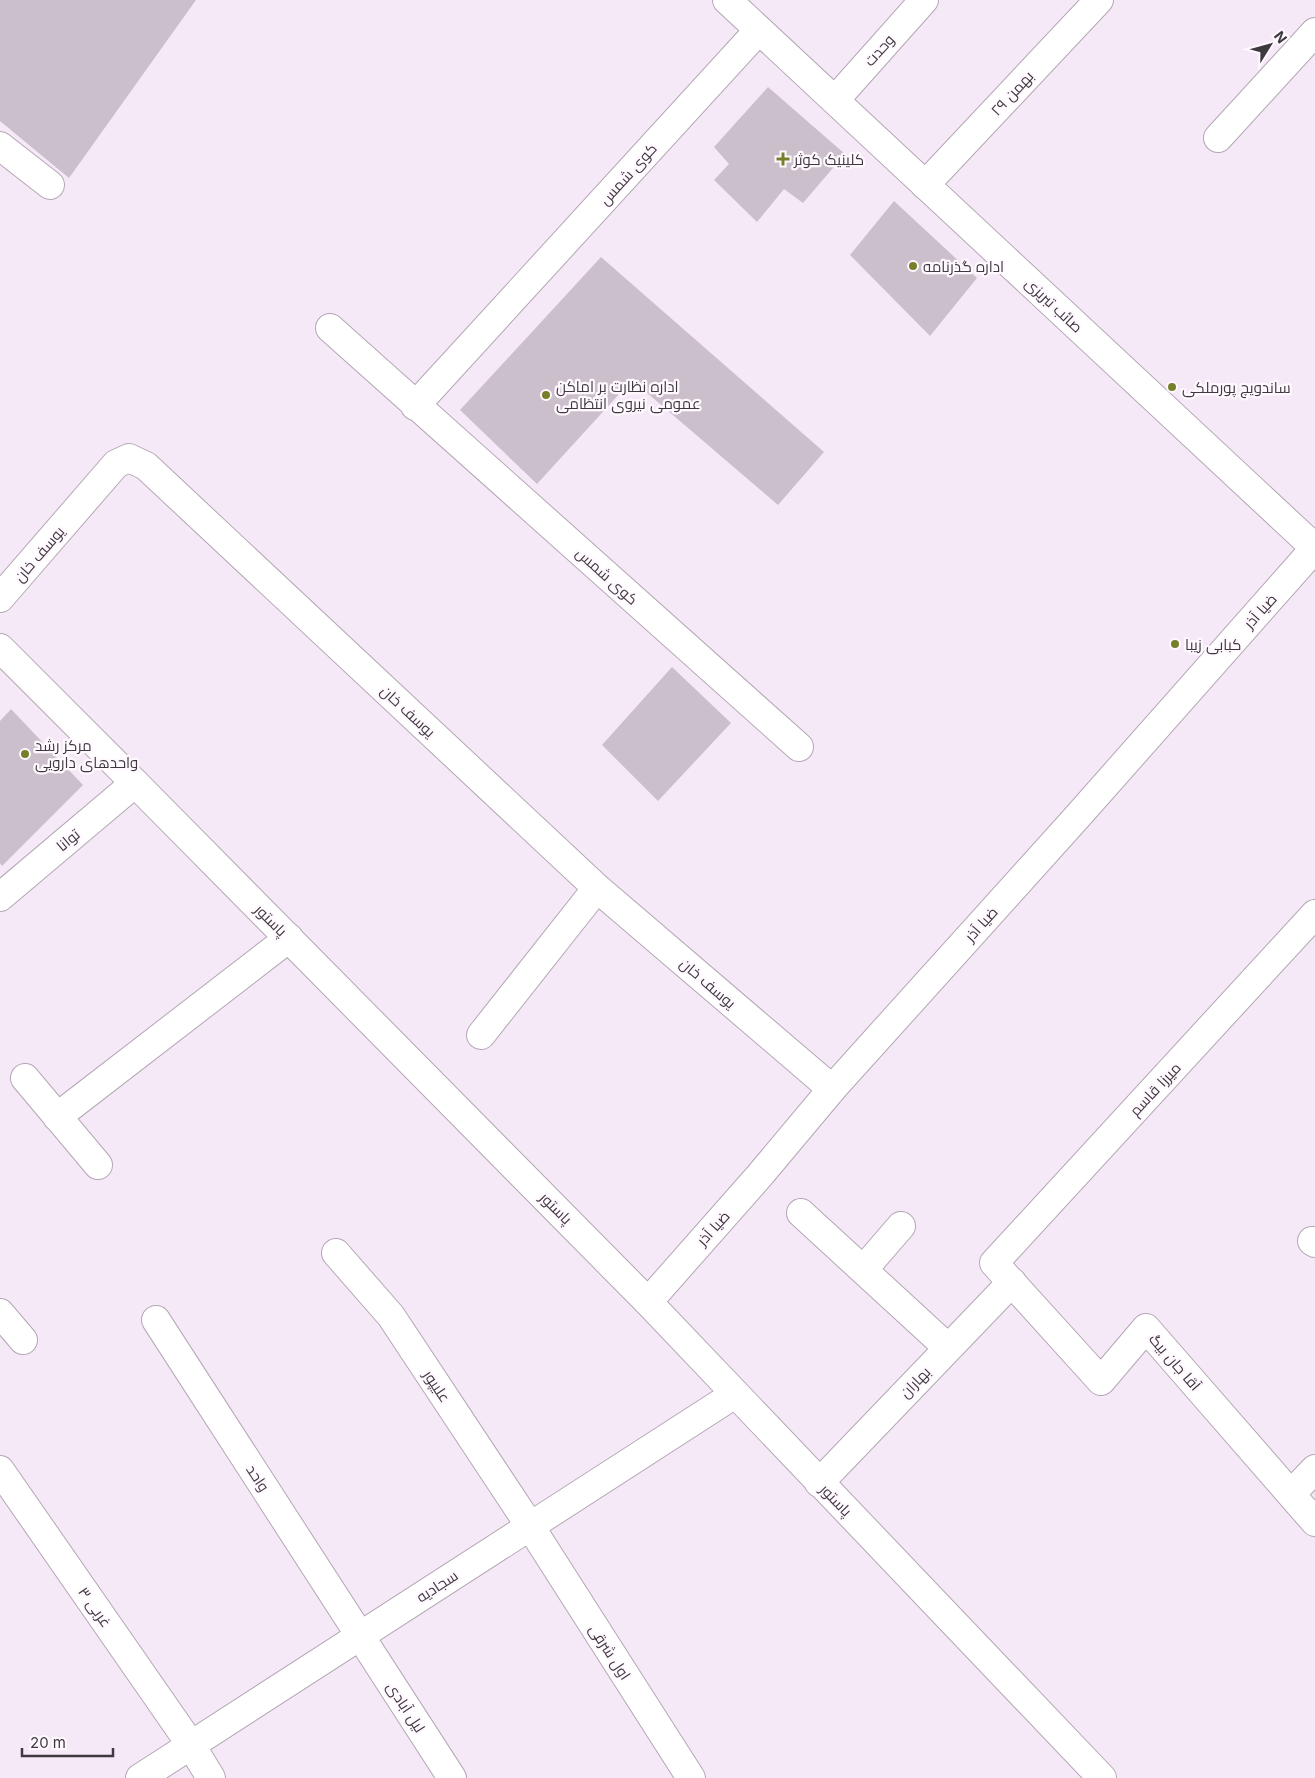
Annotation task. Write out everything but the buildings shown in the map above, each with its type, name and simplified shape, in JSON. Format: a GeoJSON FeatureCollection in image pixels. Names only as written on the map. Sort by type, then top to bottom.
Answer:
{"type":"FeatureCollection","features":[{"type":"Feature","properties":{"kind":"street","name":"صائب تبریزی"},"geometry":{"type":"LineString","coordinates":[[727,0],[1315,548]]}},
{"type":"Feature","properties":{"kind":"street","name":"وحدت"},"geometry":{"type":"LineString","coordinates":[[835,100],[924,0]]}},
{"type":"Feature","properties":{"kind":"street","name":"۲۹ بهمن"},"geometry":{"type":"LineString","coordinates":[[926,185],[1099,0]]}},
{"type":"Feature","properties":{"kind":"street","name":"کوی شمس"},"geometry":{"type":"LineString","coordinates":[[415,406],[759,30]]}},
{"type":"Feature","properties":{"kind":"street"},"geometry":{"type":"LineString","coordinates":[[1218,138],[1315,32]]}},
{"type":"Feature","properties":{"kind":"street"},"geometry":{"type":"LineString","coordinates":[[0,146],[50,185]]}},
{"type":"Feature","properties":{"kind":"street","name":"کوی شمس"},"geometry":{"type":"LineString","coordinates":[[330,328],[415,406],[799,747]]}},
{"type":"Feature","properties":{"kind":"street","name":"یوسف خان"},"geometry":{"type":"LineString","coordinates":[[0,598],[116,464],[129,458],[146,466],[598,888],[832,1090]]}},
{"type":"Feature","properties":{"kind":"street","name":"ضیا آذر"},"geometry":{"type":"LineString","coordinates":[[648,1302],[832,1090],[1315,548]]}},
{"type":"Feature","properties":{"kind":"street","name":"پاستور"},"geometry":{"type":"LineString","coordinates":[[0,648],[136,783],[648,1302],[1102,1778]]}},
{"type":"Feature","properties":{"kind":"street","name":"توانا"},"geometry":{"type":"LineString","coordinates":[[0,897],[136,783]]}},
{"type":"Feature","properties":{"kind":"street"},"geometry":{"type":"LineString","coordinates":[[481,1035],[598,888]]}},
{"type":"Feature","properties":{"kind":"street","name":"میرزا قاسم"},"geometry":{"type":"LineString","coordinates":[[1003,1272],[1315,914]]}},
{"type":"Feature","properties":{"kind":"street"},"geometry":{"type":"LineString","coordinates":[[57,1117],[289,938]]}},
{"type":"Feature","properties":{"kind":"street"},"geometry":{"type":"LineString","coordinates":[[25,1078],[98,1165]]}},
{"type":"Feature","properties":{"kind":"street"},"geometry":{"type":"LineString","coordinates":[[801,1213],[948,1348]]}},
{"type":"Feature","properties":{"kind":"street"},"geometry":{"type":"LineString","coordinates":[[863,1270],[901,1226]]}},
{"type":"Feature","properties":{"kind":"street","name":"علیپور"},"geometry":{"type":"LineString","coordinates":[[336,1253],[391,1316],[530,1526]]}},
{"type":"Feature","properties":{"kind":"street","name":"بهاران"},"geometry":{"type":"LineString","coordinates":[[820,1483],[948,1348],[1003,1272]]}},
{"type":"Feature","properties":{"kind":"street","name":"آقا جان بیگ"},"geometry":{"type":"LineString","coordinates":[[1003,1272],[1101,1381],[1146,1328],[1315,1522]]}},
{"type":"Feature","properties":{"kind":"street"},"geometry":{"type":"LineString","coordinates":[[0,1313],[23,1340]]}},
{"type":"Feature","properties":{"kind":"street","name":"واحد"},"geometry":{"type":"LineString","coordinates":[[156,1320],[360,1636]]}},
{"type":"Feature","properties":{"kind":"street","name":"سجادیه"},"geometry":{"type":"LineString","coordinates":[[140,1778],[735,1394]]}},
{"type":"Feature","properties":{"kind":"street"},"geometry":{"type":"LineString","coordinates":[[1291,1494],[1315,1469]]}},
{"type":"Feature","properties":{"kind":"street","name":"۳ غربی"},"geometry":{"type":"LineString","coordinates":[[0,1470],[191,1745],[211,1778]]}},
{"type":"Feature","properties":{"kind":"street","name":"اول شرقی"},"geometry":{"type":"LineString","coordinates":[[530,1526],[691,1778]]}},
{"type":"Feature","properties":{"kind":"street","name":"لیل آبادی"},"geometry":{"type":"LineString","coordinates":[[360,1636],[452,1778]]}},
{"type":"Feature","properties":{"kind":"place","name":"کلینیک کوثر"},"geometry":{"type":"Point","coordinates":[783,159]}},
{"type":"Feature","properties":{"kind":"place","name":"اداره گذرنامه"},"geometry":{"type":"Point","coordinates":[913,266]}},
{"type":"Feature","properties":{"kind":"place","name":"ساندویچ پورملکی"},"geometry":{"type":"Point","coordinates":[1172,387]}},
{"type":"Feature","properties":{"kind":"place","name":"اداره نظارت بر اماکن عمومی نیروی انتظامی"},"geometry":{"type":"Point","coordinates":[546,395]}},
{"type":"Feature","properties":{"kind":"place","name":"کبابی زیبا"},"geometry":{"type":"Point","coordinates":[1175,644]}},
{"type":"Feature","properties":{"kind":"place","name":"مرکز رشد واحدهای دارویی"},"geometry":{"type":"Point","coordinates":[25,754]}}]}
